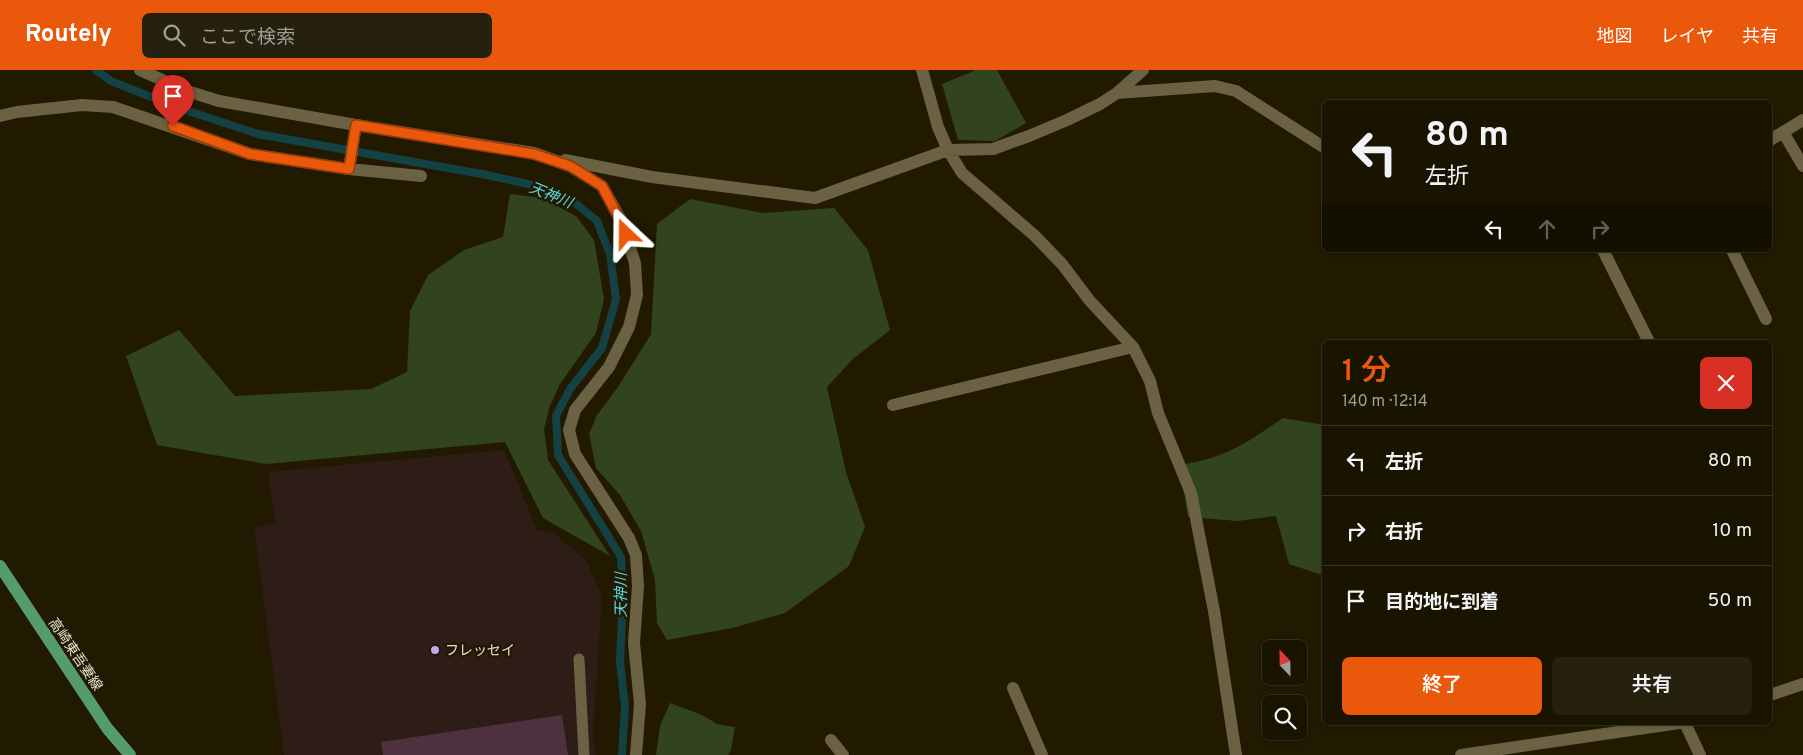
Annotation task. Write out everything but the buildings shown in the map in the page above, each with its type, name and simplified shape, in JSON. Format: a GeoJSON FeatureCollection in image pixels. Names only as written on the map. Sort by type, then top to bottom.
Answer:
{"type":"FeatureCollection","features":[{"type":"Feature","properties":{"kind":"main road","name":"高崎東吾妻線"},"geometry":{"type":"LineString","coordinates":[[0,566],[107,728],[130,755]]}},
{"type":"Feature","properties":{"kind":"street"},"geometry":{"type":"LineString","coordinates":[[140,70],[187,91],[219,101],[355,130],[534,154],[652,177],[815,198],[948,150],[993,149],[1067,120],[1100,104],[1143,70]]}},
{"type":"Feature","properties":{"kind":"street"},"geometry":{"type":"LineString","coordinates":[[922,70],[938,126],[948,150],[962,173],[1034,235],[1062,264],[1090,301],[1133,347],[1150,381],[1158,413],[1191,493],[1214,611],[1236,755]]}},
{"type":"Feature","properties":{"kind":"street"},"geometry":{"type":"LineString","coordinates":[[1117,92],[1215,86],[1236,91],[1322,146]]}},
{"type":"Feature","properties":{"kind":"street"},"geometry":{"type":"LineString","coordinates":[[0,116],[17,112],[82,105],[113,107],[250,154],[350,165],[421,176]]}},
{"type":"Feature","properties":{"kind":"street"},"geometry":{"type":"LineString","coordinates":[[1772,139],[1803,120]]}},
{"type":"Feature","properties":{"kind":"street"},"geometry":{"type":"LineString","coordinates":[[350,165],[355,130]]}},
{"type":"Feature","properties":{"kind":"street"},"geometry":{"type":"LineString","coordinates":[[1783,132],[1803,166]]}},
{"type":"Feature","properties":{"kind":"street"},"geometry":{"type":"LineString","coordinates":[[534,154],[570,166],[602,186],[620,220],[635,263],[637,295],[630,327],[609,367],[575,410],[568,430],[575,454],[629,538],[636,555],[638,586],[634,643],[640,704],[636,755]]}},
{"type":"Feature","properties":{"kind":"street"},"geometry":{"type":"LineString","coordinates":[[1604,252],[1648,340]]}},
{"type":"Feature","properties":{"kind":"street"},"geometry":{"type":"LineString","coordinates":[[1733,252],[1766,319]]}},
{"type":"Feature","properties":{"kind":"street"},"geometry":{"type":"LineString","coordinates":[[893,405],[1133,347]]}},
{"type":"Feature","properties":{"kind":"street"},"geometry":{"type":"LineString","coordinates":[[1772,694],[1803,684]]}},
{"type":"Feature","properties":{"kind":"street"},"geometry":{"type":"LineString","coordinates":[[1013,688],[1042,755]]}},
{"type":"Feature","properties":{"kind":"street"},"geometry":{"type":"LineString","coordinates":[[1468,754],[1672,725]]}},
{"type":"Feature","properties":{"kind":"street"},"geometry":{"type":"LineString","coordinates":[[1687,725],[1700,755]]}},
{"type":"Feature","properties":{"kind":"street"},"geometry":{"type":"LineString","coordinates":[[831,740],[843,755]]}},
{"type":"Feature","properties":{"kind":"lane"},"geometry":{"type":"LineString","coordinates":[[579,659],[584,755]]}},
{"type":"Feature","properties":{"kind":"shaded area","name":"フレッセイ"},"geometry":{"type":"Polygon","coordinates":[[[504,450],[537,530],[552,532],[586,560],[602,597],[593,735],[596,755],[284,755],[254,527],[275,523],[268,472],[504,450]]]}},
{"type":"Feature","properties":{"kind":"green space"},"geometry":{"type":"Polygon","coordinates":[[[976,70],[997,70],[1026,123],[995,141],[958,140],[942,84],[976,70]]]}},
{"type":"Feature","properties":{"kind":"green space"},"geometry":{"type":"Polygon","coordinates":[[[510,194],[542,198],[576,216],[594,240],[604,299],[596,333],[560,384],[550,406],[544,429],[548,460],[610,556],[543,518],[505,442],[266,464],[157,445],[126,356],[179,330],[235,396],[371,389],[407,372],[410,311],[428,275],[464,250],[503,237],[510,194]]]}},
{"type":"Feature","properties":{"kind":"green space"},"geometry":{"type":"Polygon","coordinates":[[[690,199],[763,213],[834,208],[868,250],[890,330],[853,359],[827,387],[846,472],[865,527],[849,566],[785,613],[732,628],[667,640],[657,623],[655,580],[641,531],[620,495],[596,468],[589,434],[597,415],[618,387],[651,334],[657,224],[690,199]]]}},
{"type":"Feature","properties":{"kind":"green space"},"geometry":{"type":"Polygon","coordinates":[[[1283,418],[1322,424],[1322,575],[1289,564],[1276,516],[1238,521],[1188,517],[1179,465],[1223,454],[1283,418]]]}},
{"type":"Feature","properties":{"kind":"green space"},"geometry":{"type":"Polygon","coordinates":[[[670,703],[702,715],[717,724],[735,727],[731,750],[728,755],[656,755],[660,726],[670,703]]]}},
{"type":"Feature","properties":{"kind":"waterway","name":"天神川"},"geometry":{"type":"LineString","coordinates":[[96,70],[111,81],[176,107],[258,134],[528,184],[570,199],[597,221],[610,254],[616,299],[602,348],[570,389],[556,416],[558,455],[621,557],[623,593],[620,662],[625,706],[622,755]]}},
{"type":"Feature","properties":{"kind":"place","name":"フレッセイ"},"geometry":{"type":"Point","coordinates":[435,650]}},
{"type":"Feature","properties":{"kind":"route"},"geometry":{"type":"LineString","coordinates":[[173,126],[250,154],[349,169],[356,125],[534,154],[570,166],[602,186],[626,234]]}}]}
